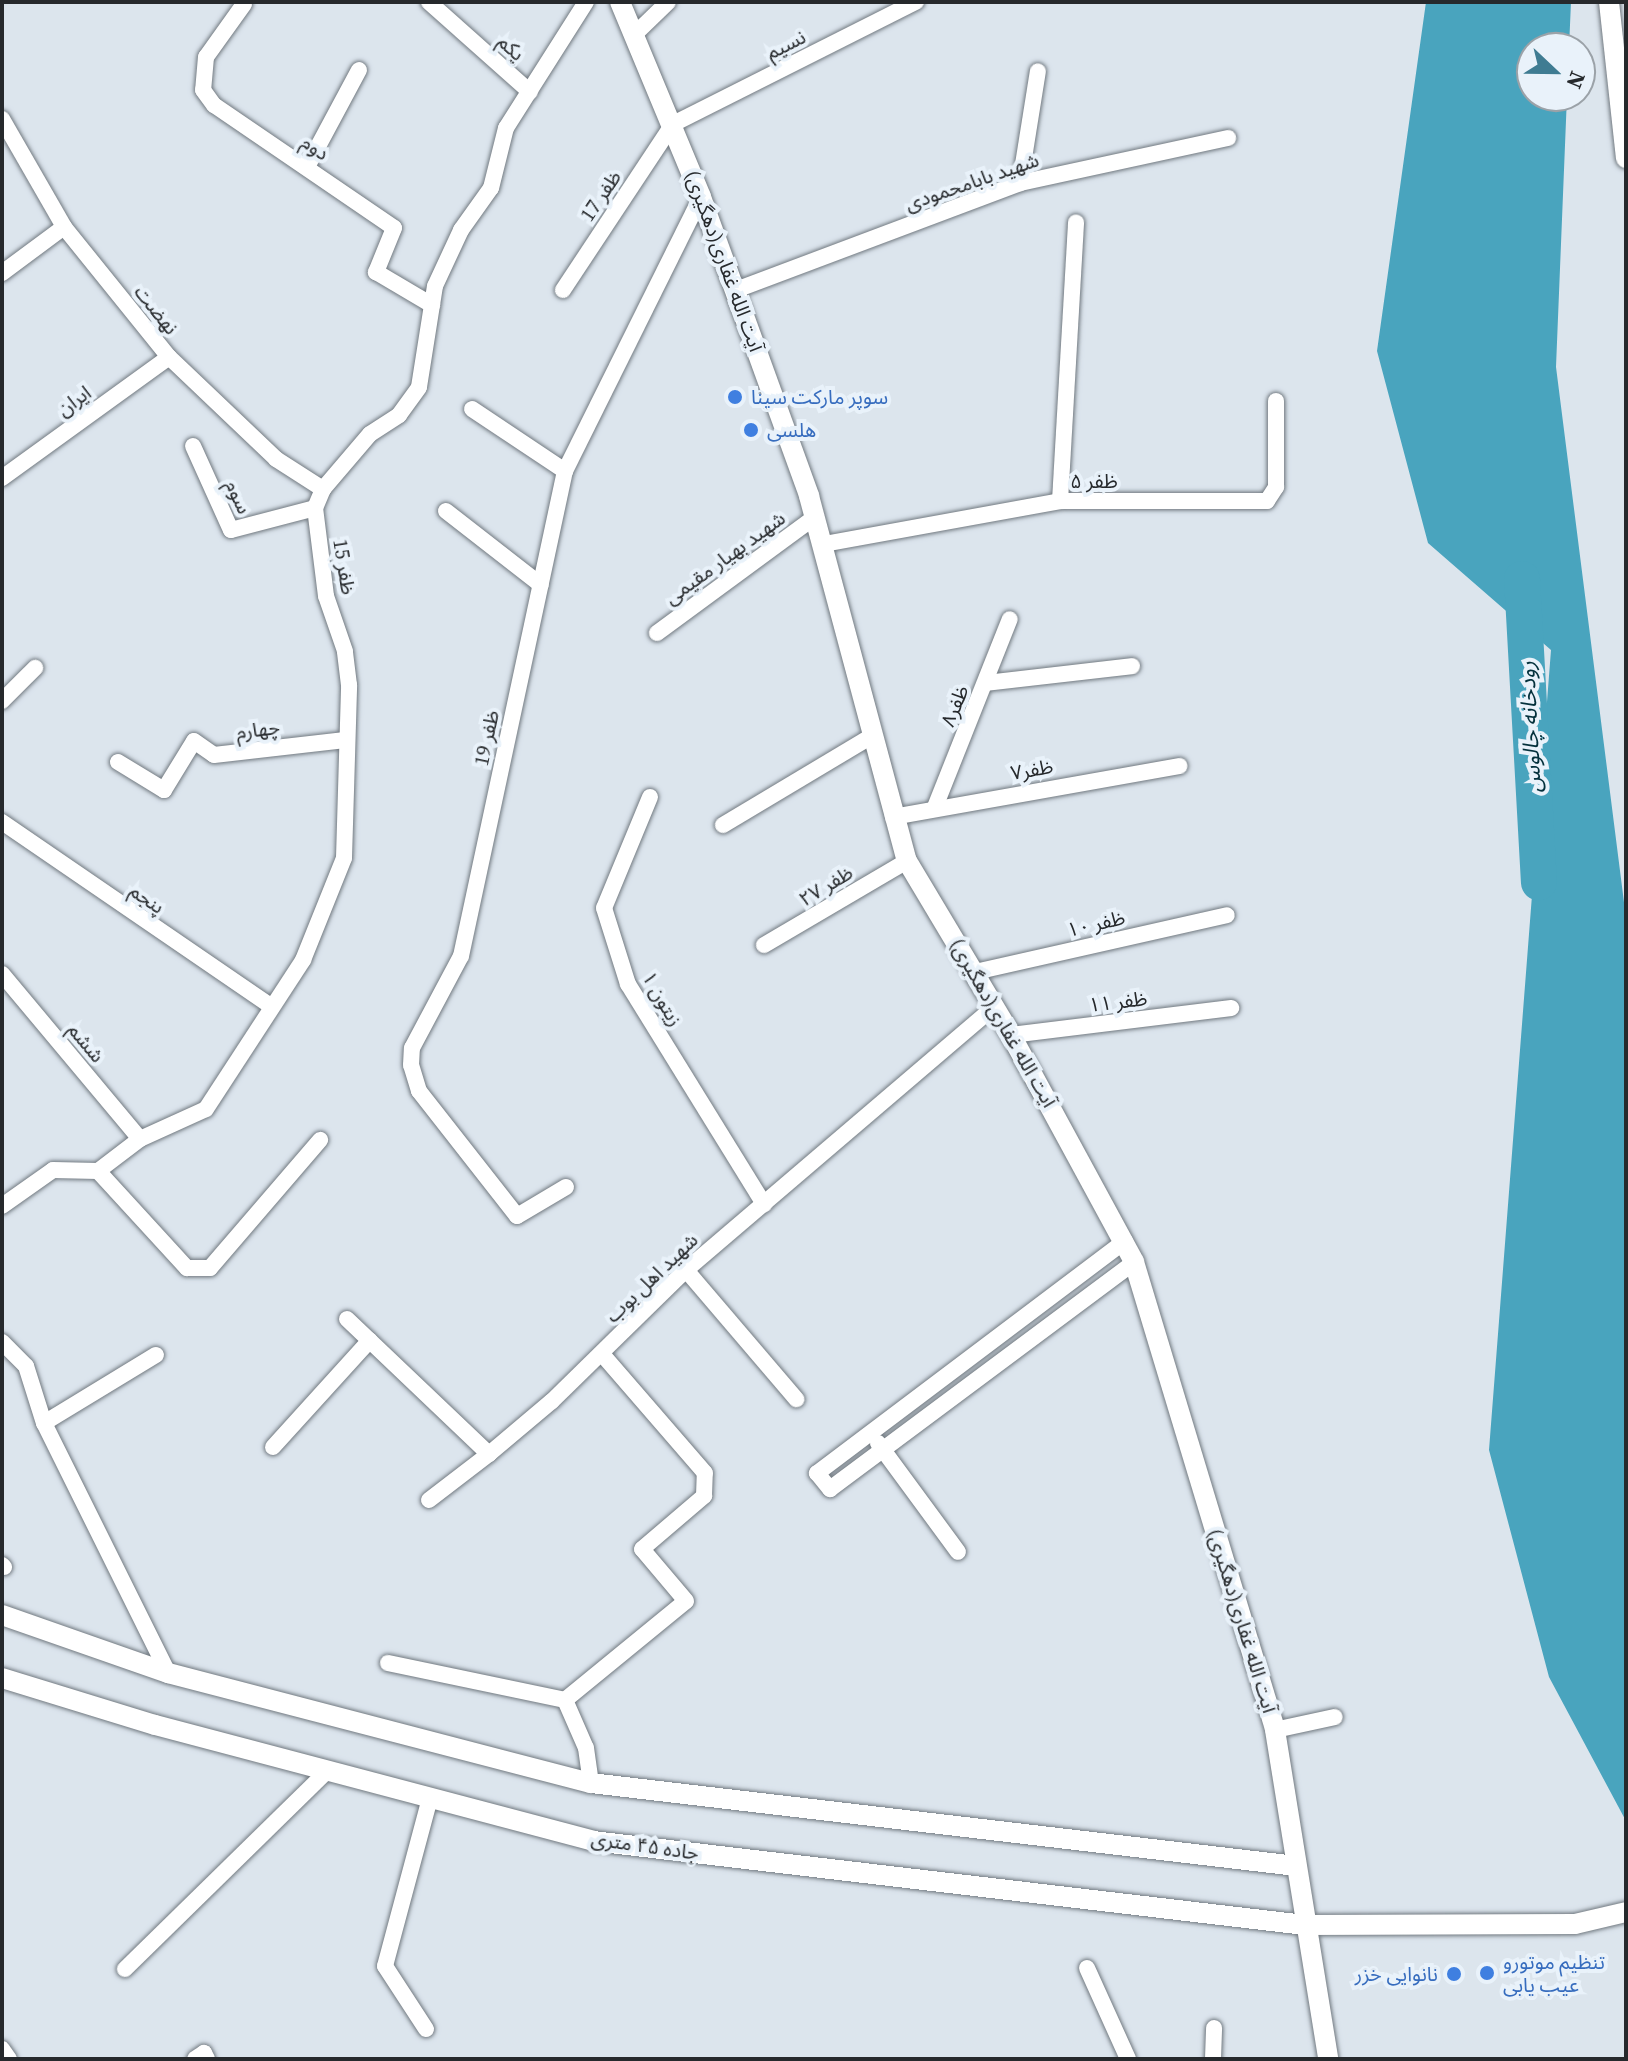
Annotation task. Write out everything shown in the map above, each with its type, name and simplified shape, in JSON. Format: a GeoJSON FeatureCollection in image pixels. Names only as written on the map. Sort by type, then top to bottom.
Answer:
{"type":"FeatureCollection","features":[{"type":"Feature","properties":{"kind":"street","name":"یکم"},"geometry":{"type":"LineString","coordinates":[[429,2],[530,92]]}},
{"type":"Feature","properties":{"kind":"street","name":"ظفر 15"},"geometry":{"type":"LineString","coordinates":[[98,1171],[140,1139],[206,1109],[303,960],[344,858],[345,651],[326,596],[315,508],[323,489],[370,434],[399,415],[419,387],[435,286],[461,230],[491,188],[506,128],[586,2]]}},
{"type":"Feature","properties":{"kind":"street","name":"آیت الله غفاری(دهگیری)"},"geometry":{"type":"LineString","coordinates":[[620,2],[701,197],[816,516],[907,861],[1011,1035],[1134,1262],[1275,1730],[1328,2059]]}},
{"type":"Feature","properties":{"kind":"street"},"geometry":{"type":"LineString","coordinates":[[634,35],[668,2]]}},
{"type":"Feature","properties":{"kind":"street","name":"نسیم"},"geometry":{"type":"LineString","coordinates":[[673,124],[916,2]]}},
{"type":"Feature","properties":{"kind":"street"},"geometry":{"type":"LineString","coordinates":[[1609,2],[1626,158]]}},
{"type":"Feature","properties":{"kind":"street","name":"دوم"},"geometry":{"type":"LineString","coordinates":[[244,4],[206,57],[203,90],[214,105],[394,228],[376,272],[432,305]]}},
{"type":"Feature","properties":{"kind":"street"},"geometry":{"type":"LineString","coordinates":[[307,167],[359,70]]}},
{"type":"Feature","properties":{"kind":"street"},"geometry":{"type":"LineString","coordinates":[[1020,183],[1038,71]]}},
{"type":"Feature","properties":{"kind":"street","name":"نهضت"},"geometry":{"type":"LineString","coordinates":[[2,119],[64,227],[169,357],[276,459],[323,489]]}},
{"type":"Feature","properties":{"kind":"street","name":"ظفر 17"},"geometry":{"type":"LineString","coordinates":[[563,290],[673,124]]}},
{"type":"Feature","properties":{"kind":"street","name":"شهید بابامحمودی"},"geometry":{"type":"LineString","coordinates":[[736,290],[1020,183],[1228,138]]}},
{"type":"Feature","properties":{"kind":"street","name":"ظفر 19"},"geometry":{"type":"LineString","coordinates":[[566,1187],[517,1216],[419,1091],[411,1065],[412,1048],[461,956],[565,471],[701,197]]}},
{"type":"Feature","properties":{"kind":"street"},"geometry":{"type":"LineString","coordinates":[[1060,501],[1076,222]]}},
{"type":"Feature","properties":{"kind":"street"},"geometry":{"type":"LineString","coordinates":[[2,273],[64,227]]}},
{"type":"Feature","properties":{"kind":"street","name":"ایران"},"geometry":{"type":"LineString","coordinates":[[2,478],[169,357]]}},
{"type":"Feature","properties":{"kind":"street","name":"ظفر ۵"},"geometry":{"type":"LineString","coordinates":[[824,544],[1060,501],[1267,501],[1276,487],[1276,401]]}},
{"type":"Feature","properties":{"kind":"street"},"geometry":{"type":"LineString","coordinates":[[472,409],[565,471]]}},
{"type":"Feature","properties":{"kind":"street","name":"سوم"},"geometry":{"type":"LineString","coordinates":[[193,446],[231,530],[315,508]]}},
{"type":"Feature","properties":{"kind":"street"},"geometry":{"type":"LineString","coordinates":[[446,511],[541,585]]}},
{"type":"Feature","properties":{"kind":"street","name":"شهید بهیار مقیمی"},"geometry":{"type":"LineString","coordinates":[[657,633],[816,516]]}},
{"type":"Feature","properties":{"kind":"street","name":"ظفر۸"},"geometry":{"type":"LineString","coordinates":[[935,807],[1010,619]]}},
{"type":"Feature","properties":{"kind":"street"},"geometry":{"type":"LineString","coordinates":[[986,683],[1132,666]]}},
{"type":"Feature","properties":{"kind":"street"},"geometry":{"type":"LineString","coordinates":[[2,701],[35,668]]}},
{"type":"Feature","properties":{"kind":"street"},"geometry":{"type":"LineString","coordinates":[[723,825],[872,736]]}},
{"type":"Feature","properties":{"kind":"street","name":"چهارم"},"geometry":{"type":"LineString","coordinates":[[118,762],[164,790],[194,741],[214,755],[345,740]]}},
{"type":"Feature","properties":{"kind":"street","name":"ظفر۷"},"geometry":{"type":"LineString","coordinates":[[893,817],[935,807],[1179,766]]}},
{"type":"Feature","properties":{"kind":"street","name":"زیتون ۱"},"geometry":{"type":"LineString","coordinates":[[650,797],[604,908],[628,984],[764,1204]]}},
{"type":"Feature","properties":{"kind":"street","name":"پنجم"},"geometry":{"type":"LineString","coordinates":[[2,822],[272,1007]]}},
{"type":"Feature","properties":{"kind":"street","name":"ظفر ۲۷"},"geometry":{"type":"LineString","coordinates":[[764,945],[907,861]]}},
{"type":"Feature","properties":{"kind":"street","name":"ظفر ۱۰"},"geometry":{"type":"LineString","coordinates":[[975,972],[1227,915]]}},
{"type":"Feature","properties":{"kind":"street","name":"ششم"},"geometry":{"type":"LineString","coordinates":[[2,974],[140,1139]]}},
{"type":"Feature","properties":{"kind":"street","name":"شهید اهل بوب"},"geometry":{"type":"LineString","coordinates":[[429,1500],[489,1454],[602,1354],[686,1270],[994,1007]]}},
{"type":"Feature","properties":{"kind":"street","name":"ظفر ۱۱"},"geometry":{"type":"LineString","coordinates":[[1011,1035],[1231,1008]]}},
{"type":"Feature","properties":{"kind":"street"},"geometry":{"type":"LineString","coordinates":[[2,1206],[53,1170],[98,1171],[187,1268],[210,1268],[320,1140]]}},
{"type":"Feature","properties":{"kind":"street"},"geometry":{"type":"LineString","coordinates":[[1125,1241],[817,1473],[830,1489],[1134,1262]]}},
{"type":"Feature","properties":{"kind":"street"},"geometry":{"type":"LineString","coordinates":[[686,1270],[796,1399]]}},
{"type":"Feature","properties":{"kind":"street"},"geometry":{"type":"LineString","coordinates":[[347,1319],[489,1454]]}},
{"type":"Feature","properties":{"kind":"street"},"geometry":{"type":"LineString","coordinates":[[273,1447],[370,1340]]}},
{"type":"Feature","properties":{"kind":"street"},"geometry":{"type":"LineString","coordinates":[[2,1342],[26,1366],[44,1423],[168,1673]]}},
{"type":"Feature","properties":{"kind":"street"},"geometry":{"type":"LineString","coordinates":[[565,1700],[686,1601],[642,1549],[704,1496],[705,1473],[602,1354]]}},
{"type":"Feature","properties":{"kind":"street"},"geometry":{"type":"LineString","coordinates":[[44,1423],[156,1355]]}},
{"type":"Feature","properties":{"kind":"street"},"geometry":{"type":"LineString","coordinates":[[870,1432],[958,1552]]}},
{"type":"Feature","properties":{"kind":"street"},"geometry":{"type":"LineString","coordinates":[[2,1615],[168,1673],[591,1783],[1296,1866]]}},
{"type":"Feature","properties":{"kind":"street"},"geometry":{"type":"LineString","coordinates":[[388,1663],[565,1700]]}},
{"type":"Feature","properties":{"kind":"street","name":"جاده ۴۵ متری"},"geometry":{"type":"LineString","coordinates":[[2,1678],[327,1771],[593,1841],[1305,1925],[1575,1924],[1626,1912]]}},
{"type":"Feature","properties":{"kind":"street"},"geometry":{"type":"LineString","coordinates":[[565,1700],[586,1748],[591,1783]]}},
{"type":"Feature","properties":{"kind":"street"},"geometry":{"type":"LineString","coordinates":[[1275,1730],[1335,1717]]}},
{"type":"Feature","properties":{"kind":"street"},"geometry":{"type":"LineString","coordinates":[[125,1969],[327,1771]]}},
{"type":"Feature","properties":{"kind":"street"},"geometry":{"type":"LineString","coordinates":[[426,2029],[385,1966],[430,1798]]}},
{"type":"Feature","properties":{"kind":"street"},"geometry":{"type":"LineString","coordinates":[[1087,1968],[1128,2059]]}},
{"type":"Feature","properties":{"kind":"street"},"geometry":{"type":"LineString","coordinates":[[1213,2059],[1214,2028]]}},
{"type":"Feature","properties":{"kind":"street"},"geometry":{"type":"LineString","coordinates":[[2,2049],[9,2059]]}},
{"type":"Feature","properties":{"kind":"street"},"geometry":{"type":"LineString","coordinates":[[195,2059],[204,2053],[207,2059]]}},
{"type":"Feature","properties":{"kind":"water"},"geometry":{"type":"Polygon","coordinates":[[[1426,2],[1571,2],[1570,32],[1516,32],[1516,112],[1566,112],[1556,367],[1626,918],[1626,1821],[1549,1677],[1489,1450],[1551,650],[1428,543],[1377,351],[1426,2]]]}},
{"type":"Feature","properties":{"kind":"waterway","name":"رودخانه چالوس"},"geometry":{"type":"LineString","coordinates":[[1522,579],[1539,883]]}},
{"type":"Feature","properties":{"kind":"place","name":"سوپر مارکت سینا"},"geometry":{"type":"Point","coordinates":[735,397]}},
{"type":"Feature","properties":{"kind":"place","name":"هلسی"},"geometry":{"type":"Point","coordinates":[751,430]}},
{"type":"Feature","properties":{"kind":"place","name":"تنظیم موتورو عیب یابی"},"geometry":{"type":"Point","coordinates":[1487,1973]}},
{"type":"Feature","properties":{"kind":"place","name":"نانوایی خزر"},"geometry":{"type":"Point","coordinates":[1454,1974]}}]}
